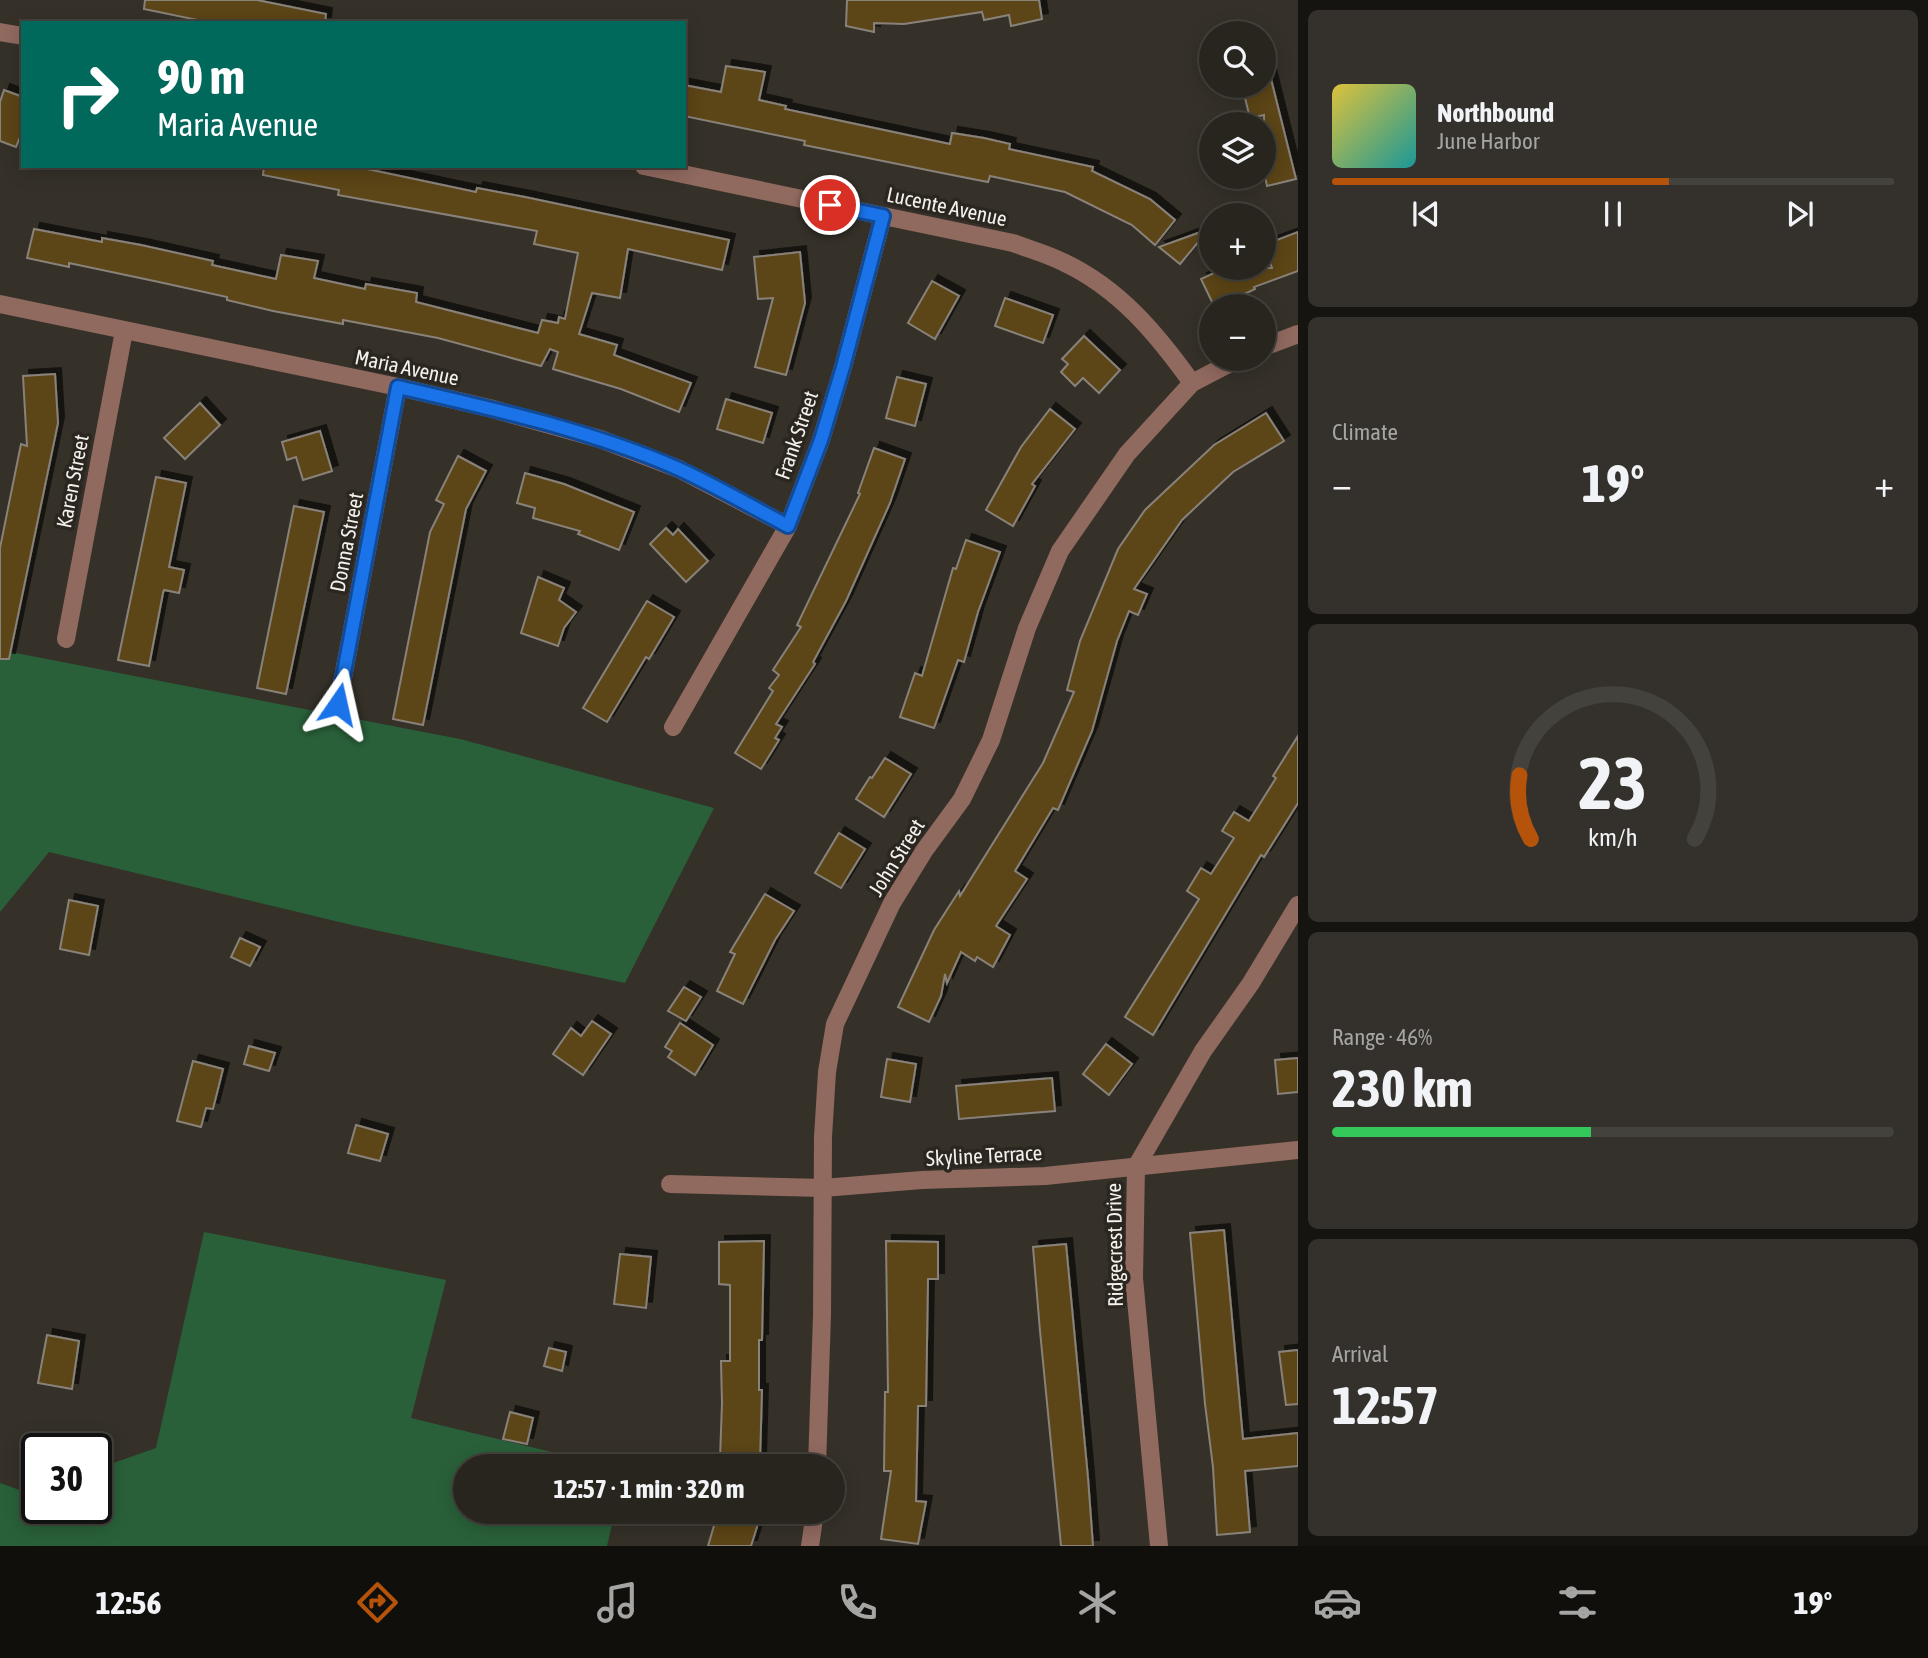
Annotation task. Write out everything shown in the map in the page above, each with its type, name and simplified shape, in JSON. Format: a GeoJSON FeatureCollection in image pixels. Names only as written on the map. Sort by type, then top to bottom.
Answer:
{"type":"FeatureCollection","features":[{"type":"Feature","properties":{"kind":"street"},"geometry":{"type":"LineString","coordinates":[[0,32],[21,36]]}},
{"type":"Feature","properties":{"kind":"street","name":"Lucente Avenue"},"geometry":{"type":"LineString","coordinates":[[655,168],[1013,243],[1062,261],[1091,277],[1135,312],[1164,344],[1192,383]]}},
{"type":"Feature","properties":{"kind":"street","name":"Frank Street"},"geometry":{"type":"LineString","coordinates":[[673,727],[788,526],[821,440],[840,379],[883,216]]}},
{"type":"Feature","properties":{"kind":"street","name":"Maria Avenue"},"geometry":{"type":"LineString","coordinates":[[0,304],[398,387],[489,408],[600,439],[679,469],[788,526]]}},
{"type":"Feature","properties":{"kind":"street","name":"Karen Street"},"geometry":{"type":"LineString","coordinates":[[66,639],[124,331]]}},
{"type":"Feature","properties":{"kind":"street"},"geometry":{"type":"LineString","coordinates":[[1276,342],[1298,334]]}},
{"type":"Feature","properties":{"kind":"street","name":"John Street"},"geometry":{"type":"LineString","coordinates":[[817,1454],[823,1136],[827,1072],[835,1024],[858,971],[899,893],[962,799],[991,740],[1027,628],[1060,551],[1127,454],[1192,383],[1215,371]]}},
{"type":"Feature","properties":{"kind":"street","name":"Donna Street"},"geometry":{"type":"LineString","coordinates":[[338,704],[398,387]]}},
{"type":"Feature","properties":{"kind":"street","name":"Ridgecrest Drive"},"geometry":{"type":"LineString","coordinates":[[1159,1546],[1134,1279],[1136,1167],[1203,1051],[1251,983],[1298,905]]}},
{"type":"Feature","properties":{"kind":"street","name":"Skyline Terrace"},"geometry":{"type":"LineString","coordinates":[[670,1184],[823,1188],[922,1180],[1045,1176],[1298,1150]]}},
{"type":"Feature","properties":{"kind":"street"},"geometry":{"type":"LineString","coordinates":[[810,1546],[813,1524]]}},
{"type":"Feature","properties":{"kind":"green space"},"geometry":{"type":"Polygon","coordinates":[[[0,650],[460,739],[714,808],[625,983],[356,926],[49,852],[0,912],[0,650]]]}},
{"type":"Feature","properties":{"kind":"green space"},"geometry":{"type":"Polygon","coordinates":[[[204,1232],[446,1280],[411,1418],[560,1454],[453,1454],[453,1524],[612,1524],[607,1546],[0,1546],[0,1483],[21,1490],[21,1524],[112,1524],[112,1463],[156,1448],[204,1232]]]}},
{"type":"Feature","properties":{"kind":"building"},"geometry":{"type":"Polygon","coordinates":[[[145,0],[257,0],[326,14],[325,21],[202,21],[144,9],[145,0]]]}},
{"type":"Feature","properties":{"kind":"building"},"geometry":{"type":"Polygon","coordinates":[[[847,0],[1039,0],[1042,19],[1011,26],[1009,15],[984,20],[982,12],[904,24],[874,23],[874,32],[846,26],[847,0]]]}},
{"type":"Feature","properties":{"kind":"building"},"geometry":{"type":"Polygon","coordinates":[[[726,66],[765,72],[759,100],[786,106],[785,109],[950,144],[952,133],[984,138],[1010,144],[1009,149],[1093,167],[1092,171],[1150,199],[1175,220],[1155,245],[1132,225],[1065,192],[990,176],[988,182],[942,173],[804,145],[805,141],[686,116],[686,85],[721,92],[726,66]]]}},
{"type":"Feature","properties":{"kind":"building"},"geometry":{"type":"Polygon","coordinates":[[[4,90],[21,96],[21,135],[16,147],[0,141],[0,102],[4,90]]]}},
{"type":"Feature","properties":{"kind":"building"},"geometry":{"type":"Polygon","coordinates":[[[1245,98],[1276,98],[1296,179],[1276,184],[1276,112],[1248,112],[1245,98]]]}},
{"type":"Feature","properties":{"kind":"building"},"geometry":{"type":"Polygon","coordinates":[[[264,168],[362,168],[476,192],[477,188],[525,197],[729,240],[722,270],[628,249],[620,298],[592,293],[579,334],[617,345],[614,355],[691,383],[679,412],[621,389],[553,369],[558,352],[550,349],[541,366],[438,338],[343,320],[343,324],[273,311],[227,300],[227,297],[159,282],[69,263],[69,267],[27,258],[34,229],[102,242],[102,238],[141,245],[276,279],[281,255],[318,261],[314,278],[365,289],[366,284],[417,293],[416,302],[538,333],[542,320],[558,323],[559,317],[565,319],[578,253],[534,244],[537,231],[338,195],[339,190],[263,175],[264,168]]]}},
{"type":"Feature","properties":{"kind":"building"},"geometry":{"type":"Polygon","coordinates":[[[1298,232],[1298,271],[1276,279],[1276,240],[1298,232]]]}},
{"type":"Feature","properties":{"kind":"building"},"geometry":{"type":"Polygon","coordinates":[[[1199,233],[1199,241],[1180,264],[1159,247],[1199,233]]]}},
{"type":"Feature","properties":{"kind":"building"},"geometry":{"type":"Polygon","coordinates":[[[800,252],[805,303],[786,375],[755,367],[773,298],[758,299],[754,257],[800,252]]]}},
{"type":"Feature","properties":{"kind":"building"},"geometry":{"type":"Polygon","coordinates":[[[1201,280],[1273,280],[1254,287],[1255,289],[1244,294],[1208,294],[1201,280]]]}},
{"type":"Feature","properties":{"kind":"building"},"geometry":{"type":"Polygon","coordinates":[[[932,281],[959,296],[935,339],[908,323],[932,281]]]}},
{"type":"Feature","properties":{"kind":"building"},"geometry":{"type":"Polygon","coordinates":[[[1005,298],[1053,315],[1043,343],[995,326],[1005,298]]]}},
{"type":"Feature","properties":{"kind":"building"},"geometry":{"type":"Polygon","coordinates":[[[1084,336],[1120,370],[1099,393],[1083,378],[1075,386],[1061,372],[1068,364],[1062,359],[1084,336]]]}},
{"type":"Feature","properties":{"kind":"building"},"geometry":{"type":"Polygon","coordinates":[[[55,374],[58,423],[9,659],[0,659],[0,548],[21,444],[27,446],[23,376],[55,374]]]}},
{"type":"Feature","properties":{"kind":"building"},"geometry":{"type":"Polygon","coordinates":[[[897,377],[926,384],[915,426],[886,418],[897,377]]]}},
{"type":"Feature","properties":{"kind":"building"},"geometry":{"type":"Polygon","coordinates":[[[726,399],[772,413],[763,443],[717,429],[726,399]]]}},
{"type":"Feature","properties":{"kind":"building"},"geometry":{"type":"Polygon","coordinates":[[[200,403],[220,425],[185,459],[164,438],[200,403]]]}},
{"type":"Feature","properties":{"kind":"building"},"geometry":{"type":"Polygon","coordinates":[[[1050,409],[1075,429],[1032,484],[1035,486],[1013,526],[986,510],[1021,447],[1050,409]]]}},
{"type":"Feature","properties":{"kind":"building"},"geometry":{"type":"Polygon","coordinates":[[[1266,413],[1284,441],[1233,472],[1182,520],[1134,589],[1147,594],[1138,615],[1129,611],[1117,641],[1092,731],[1058,810],[1053,808],[1015,871],[1027,879],[996,926],[1010,935],[993,967],[977,957],[975,961],[961,952],[947,983],[945,974],[941,996],[929,1022],[898,1007],[934,930],[959,891],[960,896],[1043,763],[1074,692],[1067,690],[1080,641],[1118,549],[1145,510],[1214,445],[1266,413]]]}},
{"type":"Feature","properties":{"kind":"building"},"geometry":{"type":"Polygon","coordinates":[[[320,431],[332,471],[303,480],[296,457],[287,460],[282,442],[320,431]]]}},
{"type":"Feature","properties":{"kind":"building"},"geometry":{"type":"Polygon","coordinates":[[[874,448],[905,459],[890,503],[846,601],[813,662],[815,664],[776,724],[782,727],[775,738],[779,740],[761,769],[735,753],[773,691],[769,688],[779,675],[773,670],[801,627],[797,625],[860,494],[858,493],[874,448]]]}},
{"type":"Feature","properties":{"kind":"building"},"geometry":{"type":"Polygon","coordinates":[[[458,456],[486,471],[466,509],[423,725],[393,719],[430,532],[444,504],[436,500],[458,456]]]}},
{"type":"Feature","properties":{"kind":"building"},"geometry":{"type":"Polygon","coordinates":[[[525,473],[564,484],[634,512],[619,550],[578,534],[580,531],[533,518],[535,508],[517,503],[525,473]]]}},
{"type":"Feature","properties":{"kind":"building"},"geometry":{"type":"Polygon","coordinates":[[[156,477],[186,483],[169,567],[184,570],[179,593],[164,590],[149,666],[118,660],[156,477]]]}},
{"type":"Feature","properties":{"kind":"building"},"geometry":{"type":"Polygon","coordinates":[[[294,506],[324,512],[286,694],[257,688],[294,506]]]}},
{"type":"Feature","properties":{"kind":"building"},"geometry":{"type":"Polygon","coordinates":[[[666,528],[673,535],[678,529],[708,561],[686,582],[650,544],[666,528]]]}},
{"type":"Feature","properties":{"kind":"building"},"geometry":{"type":"Polygon","coordinates":[[[966,540],[1000,552],[978,612],[964,662],[958,660],[934,728],[900,717],[915,673],[922,676],[953,568],[956,569],[966,540]]]}},
{"type":"Feature","properties":{"kind":"building"},"geometry":{"type":"Polygon","coordinates":[[[538,577],[564,588],[559,600],[576,612],[564,628],[558,646],[521,633],[538,577]]]}},
{"type":"Feature","properties":{"kind":"building"},"geometry":{"type":"Polygon","coordinates":[[[647,601],[674,617],[607,722],[583,708],[647,601]]]}},
{"type":"Feature","properties":{"kind":"building"},"geometry":{"type":"Polygon","coordinates":[[[1298,736],[1298,803],[1264,857],[1261,855],[1153,1035],[1125,1017],[1199,899],[1187,891],[1201,868],[1211,874],[1234,838],[1222,831],[1234,812],[1249,821],[1298,736]]]}},
{"type":"Feature","properties":{"kind":"building"},"geometry":{"type":"Polygon","coordinates":[[[885,758],[911,774],[884,817],[856,799],[885,758]]]}},
{"type":"Feature","properties":{"kind":"building"},"geometry":{"type":"Polygon","coordinates":[[[839,833],[865,849],[841,888],[815,873],[839,833]]]}},
{"type":"Feature","properties":{"kind":"building"},"geometry":{"type":"Polygon","coordinates":[[[765,894],[794,911],[775,940],[743,1004],[717,991],[735,954],[730,952],[765,894]]]}},
{"type":"Feature","properties":{"kind":"building"},"geometry":{"type":"Polygon","coordinates":[[[69,900],[98,906],[89,955],[60,949],[69,900]]]}},
{"type":"Feature","properties":{"kind":"building"},"geometry":{"type":"Polygon","coordinates":[[[240,938],[260,947],[250,966],[231,957],[240,938]]]}},
{"type":"Feature","properties":{"kind":"building"},"geometry":{"type":"Polygon","coordinates":[[[684,987],[701,997],[686,1021],[668,1011],[684,987]]]}},
{"type":"Feature","properties":{"kind":"building"},"geometry":{"type":"Polygon","coordinates":[[[592,1021],[611,1034],[583,1075],[553,1054],[571,1028],[581,1036],[592,1021]]]}},
{"type":"Feature","properties":{"kind":"building"},"geometry":{"type":"Polygon","coordinates":[[[680,1023],[713,1045],[695,1075],[668,1057],[672,1051],[665,1047],[680,1023]]]}},
{"type":"Feature","properties":{"kind":"building"},"geometry":{"type":"Polygon","coordinates":[[[1106,1044],[1132,1064],[1109,1095],[1083,1074],[1106,1044]]]}},
{"type":"Feature","properties":{"kind":"building"},"geometry":{"type":"Polygon","coordinates":[[[249,1046],[275,1053],[269,1071],[244,1064],[249,1046]]]}},
{"type":"Feature","properties":{"kind":"building"},"geometry":{"type":"Polygon","coordinates":[[[1298,1058],[1298,1092],[1278,1094],[1275,1060],[1298,1058]]]}},
{"type":"Feature","properties":{"kind":"building"},"geometry":{"type":"Polygon","coordinates":[[[887,1059],[916,1064],[910,1102],[881,1097],[887,1059]]]}},
{"type":"Feature","properties":{"kind":"building"},"geometry":{"type":"Polygon","coordinates":[[[193,1061],[223,1069],[213,1109],[206,1108],[201,1127],[177,1121],[193,1061]]]}},
{"type":"Feature","properties":{"kind":"building"},"geometry":{"type":"Polygon","coordinates":[[[1052,1078],[1055,1111],[959,1119],[956,1086],[1052,1078]]]}},
{"type":"Feature","properties":{"kind":"building"},"geometry":{"type":"Polygon","coordinates":[[[356,1125],[388,1134],[380,1161],[348,1153],[356,1125]]]}},
{"type":"Feature","properties":{"kind":"building"},"geometry":{"type":"Polygon","coordinates":[[[1224,1230],[1243,1439],[1298,1433],[1298,1466],[1245,1471],[1250,1532],[1217,1535],[1190,1233],[1224,1230]]]}},
{"type":"Feature","properties":{"kind":"building"},"geometry":{"type":"Polygon","coordinates":[[[764,1241],[762,1340],[759,1340],[759,1390],[762,1390],[760,1454],[720,1454],[721,1361],[730,1361],[730,1285],[719,1284],[719,1242],[764,1241]]]}},
{"type":"Feature","properties":{"kind":"building"},"geometry":{"type":"Polygon","coordinates":[[[886,1241],[938,1242],[938,1279],[928,1279],[926,1406],[918,1406],[916,1501],[926,1502],[918,1544],[881,1539],[891,1471],[884,1471],[885,1392],[888,1392],[886,1241]]]}},
{"type":"Feature","properties":{"kind":"building"},"geometry":{"type":"Polygon","coordinates":[[[1066,1244],[1093,1546],[1061,1546],[1040,1331],[1033,1247],[1066,1244]]]}},
{"type":"Feature","properties":{"kind":"building"},"geometry":{"type":"Polygon","coordinates":[[[620,1254],[651,1257],[646,1308],[614,1304],[620,1254]]]}},
{"type":"Feature","properties":{"kind":"building"},"geometry":{"type":"Polygon","coordinates":[[[47,1335],[79,1341],[72,1389],[38,1383],[47,1335]]]}},
{"type":"Feature","properties":{"kind":"building"},"geometry":{"type":"Polygon","coordinates":[[[549,1348],[566,1352],[562,1371],[544,1366],[549,1348]]]}},
{"type":"Feature","properties":{"kind":"building"},"geometry":{"type":"Polygon","coordinates":[[[1298,1350],[1298,1404],[1286,1405],[1279,1352],[1298,1350]]]}},
{"type":"Feature","properties":{"kind":"building"},"geometry":{"type":"Polygon","coordinates":[[[510,1412],[533,1418],[527,1444],[503,1439],[510,1412]]]}},
{"type":"Feature","properties":{"kind":"building"},"geometry":{"type":"Polygon","coordinates":[[[714,1524],[757,1524],[751,1546],[708,1546],[714,1524]]]}},
{"type":"Feature","properties":{"kind":"route"},"geometry":{"type":"LineString","coordinates":[[338,704],[398,387],[489,408],[600,439],[679,469],[788,526],[821,440],[883,216],[830,205]]}}]}
